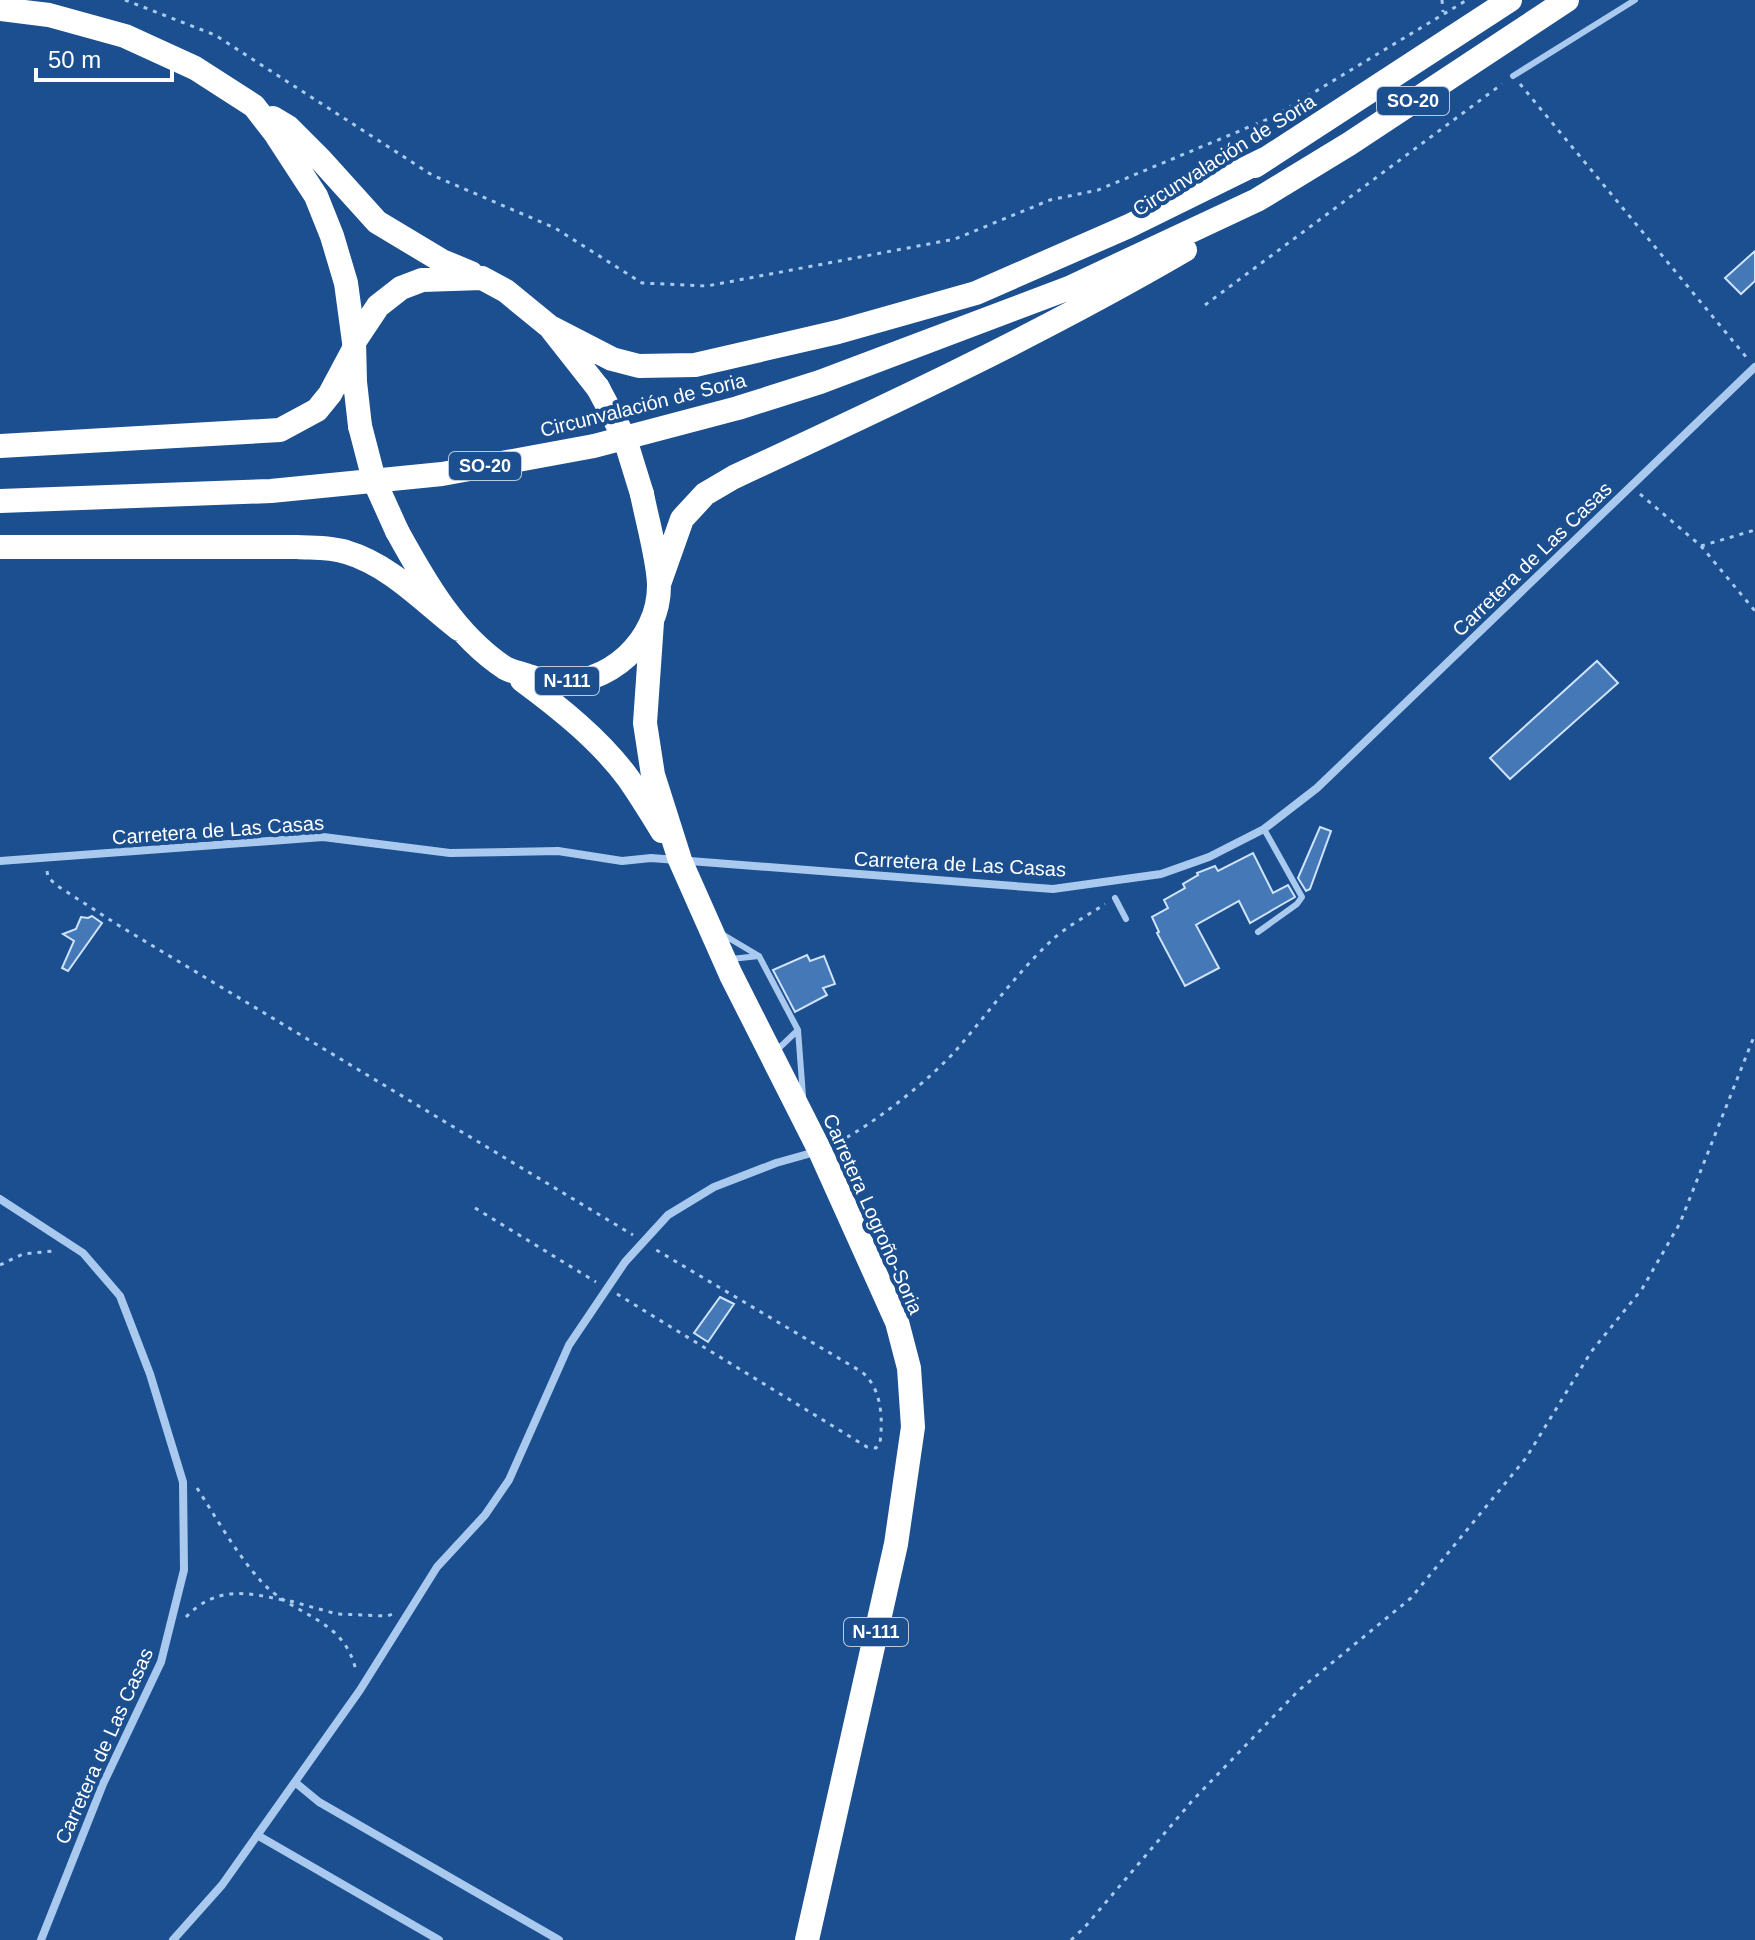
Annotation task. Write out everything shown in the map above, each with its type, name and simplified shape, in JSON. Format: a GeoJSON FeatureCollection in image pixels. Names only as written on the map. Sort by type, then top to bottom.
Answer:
{"type":"FeatureCollection","features":[{"type":"Feature","properties":{"kind":"highway","name":"Circunvalación de Soria"},"geometry":{"type":"LineString","coordinates":[[952,332],[1193,207],[1510,0]]}},
{"type":"Feature","properties":{"kind":"highway","name":"Circunvalación de Soria"},"geometry":{"type":"LineString","coordinates":[[0,501],[271,491],[442,474],[594,446],[738,408],[820,382],[1069,288],[1257,200],[1349,144],[1567,0]]}},
{"type":"Feature","properties":{"kind":"highway","name":"N-111"},"geometry":{"type":"LineString","coordinates":[[0,9],[49,15],[125,36],[195,68],[288,127],[377,222],[442,261],[506,291],[550,327],[598,388],[625,439],[642,494],[659,584],[652,622],[636,648],[610,671],[581,680],[551,682],[507,669],[459,629],[435,597],[397,531],[374,480],[360,426],[346,283],[332,236],[316,196],[254,106]]}},
{"type":"Feature","properties":{"kind":"highway","name":"SO-20"},"geometry":{"type":"LineString","coordinates":[[550,327],[612,359],[639,366],[695,365],[838,332],[976,293],[1129,226],[1269,157]]}},
{"type":"Feature","properties":{"kind":"highway","name":"SO-20"},"geometry":{"type":"LineString","coordinates":[[659,584],[682,519],[705,494],[734,477],[957,374],[1119,288],[1194,244],[1257,200]]}},
{"type":"Feature","properties":{"kind":"highway"},"geometry":{"type":"LineString","coordinates":[[0,446],[280,430],[317,410],[330,394],[378,306],[401,288],[422,280],[482,278]]}},
{"type":"Feature","properties":{"kind":"highway"},"geometry":{"type":"LineString","coordinates":[[0,547],[297,547],[343,551],[370,560],[390,572],[459,629]]}},
{"type":"Feature","properties":{"kind":"highway","name":"Carretera Logroño-Soria"},"geometry":{"type":"LineString","coordinates":[[652,622],[645,723],[653,775],[680,860],[724,960],[820,1151],[897,1322],[909,1368],[913,1427],[896,1544],[807,1940]]}},
{"type":"Feature","properties":{"kind":"highway","name":"Carretera Logroño-Soria"},"geometry":{"type":"LineString","coordinates":[[507,669],[552,702],[627,776],[680,860]]}},
{"type":"Feature","properties":{"kind":"street","name":"Carretera de Las Casas"},"geometry":{"type":"LineString","coordinates":[[0,861],[323,837],[450,853],[558,851],[622,861],[651,858],[1053,889],[1161,874],[1209,857],[1264,829],[1337,769],[1755,367]]}},
{"type":"Feature","properties":{"kind":"street"},"geometry":{"type":"LineString","coordinates":[[173,1940],[222,1885],[360,1690],[437,1567],[485,1515],[509,1480],[569,1345],[625,1262],[668,1215],[714,1187],[776,1163],[820,1151]]}},
{"type":"Feature","properties":{"kind":"street","name":"Carretera de Las Casas"},"geometry":{"type":"LineString","coordinates":[[0,1199],[83,1253],[120,1296],[150,1374],[183,1482],[184,1570],[161,1662],[103,1784],[41,1940]]}},
{"type":"Feature","properties":{"kind":"street"},"geometry":{"type":"LineString","coordinates":[[296,1783],[319,1802],[559,1940]]}},
{"type":"Feature","properties":{"kind":"street"},"geometry":{"type":"LineString","coordinates":[[257,1835],[439,1940]]}},
{"type":"Feature","properties":{"kind":"lane"},"geometry":{"type":"LineString","coordinates":[[1513,76],[1635,0]]}},
{"type":"Feature","properties":{"kind":"lane"},"geometry":{"type":"LineString","coordinates":[[1258,932],[1302,897],[1264,829]]}},
{"type":"Feature","properties":{"kind":"lane"},"geometry":{"type":"LineString","coordinates":[[1115,898],[1126,919]]}},
{"type":"Feature","properties":{"kind":"lane"},"geometry":{"type":"LineString","coordinates":[[709,926],[759,956],[798,1030],[804,1120]]}},
{"type":"Feature","properties":{"kind":"lane"},"geometry":{"type":"LineString","coordinates":[[724,960],[759,956]]}},
{"type":"Feature","properties":{"kind":"lane"},"geometry":{"type":"LineString","coordinates":[[771,1055],[798,1030]]}},
{"type":"Feature","properties":{"kind":"path"},"geometry":{"type":"LineString","coordinates":[[125,0],[215,35],[432,175],[555,228],[642,283],[707,286],[955,239],[1050,200],[1098,190],[1273,117],[1467,0]]}},
{"type":"Feature","properties":{"kind":"path"},"geometry":{"type":"LineString","coordinates":[[1442,0],[1443,14]]}},
{"type":"Feature","properties":{"kind":"path"},"geometry":{"type":"LineString","coordinates":[[1205,305],[1513,76],[1755,367]]}},
{"type":"Feature","properties":{"kind":"path"},"geometry":{"type":"LineString","coordinates":[[1631,487],[1701,546],[1755,611]]}},
{"type":"Feature","properties":{"kind":"path"},"geometry":{"type":"LineString","coordinates":[[1701,546],[1755,530]]}},
{"type":"Feature","properties":{"kind":"path"},"geometry":{"type":"LineString","coordinates":[[52,857],[46,866],[48,877],[56,885],[862,1372],[872,1381],[878,1394],[880,1443],[876,1448],[867,1447],[475,1208]]}},
{"type":"Feature","properties":{"kind":"path"},"geometry":{"type":"LineString","coordinates":[[820,1151],[856,1133],[915,1088],[956,1051],[991,1006],[1051,940],[1115,898]]}},
{"type":"Feature","properties":{"kind":"path"},"geometry":{"type":"LineString","coordinates":[[1071,1940],[1192,1801],[1299,1690],[1411,1598],[1526,1458],[1591,1352],[1642,1289],[1680,1223],[1755,1034]]}},
{"type":"Feature","properties":{"kind":"path"},"geometry":{"type":"LineString","coordinates":[[0,1265],[23,1254],[48,1251],[83,1253]]}},
{"type":"Feature","properties":{"kind":"path"},"geometry":{"type":"LineString","coordinates":[[178,1469],[194,1483],[262,1582],[334,1630],[352,1655],[360,1690]]}},
{"type":"Feature","properties":{"kind":"path"},"geometry":{"type":"LineString","coordinates":[[167,1639],[190,1613],[214,1597],[242,1591],[337,1614],[387,1616],[411,1607]]}},
{"type":"Feature","properties":{"kind":"building"},"geometry":{"type":"Polygon","coordinates":[[[1755,251],[1755,281],[1741,294],[1725,278],[1755,251]]]}},
{"type":"Feature","properties":{"kind":"building"},"geometry":{"type":"Polygon","coordinates":[[[1597,661],[1618,683],[1510,779],[1490,758],[1597,661]]]}},
{"type":"Feature","properties":{"kind":"building"},"geometry":{"type":"Polygon","coordinates":[[[1320,827],[1331,831],[1310,889],[1306,891],[1298,878],[1320,827]]]}},
{"type":"Feature","properties":{"kind":"building"},"geometry":{"type":"Polygon","coordinates":[[[1253,853],[1273,893],[1288,885],[1295,897],[1250,923],[1239,901],[1196,925],[1219,968],[1185,986],[1152,917],[1168,908],[1164,900],[1185,888],[1183,884],[1197,873],[1215,866],[1218,871],[1253,853]]]}},
{"type":"Feature","properties":{"kind":"building"},"geometry":{"type":"Polygon","coordinates":[[[92,916],[102,923],[68,971],[62,968],[74,941],[63,934],[76,929],[81,917],[92,916]]]}},
{"type":"Feature","properties":{"kind":"building"},"geometry":{"type":"Polygon","coordinates":[[[807,955],[810,961],[824,956],[835,984],[823,988],[827,995],[795,1012],[773,970],[807,955]]]}},
{"type":"Feature","properties":{"kind":"building"},"geometry":{"type":"Polygon","coordinates":[[[720,1297],[734,1304],[708,1342],[694,1333],[720,1297]]]}}]}
